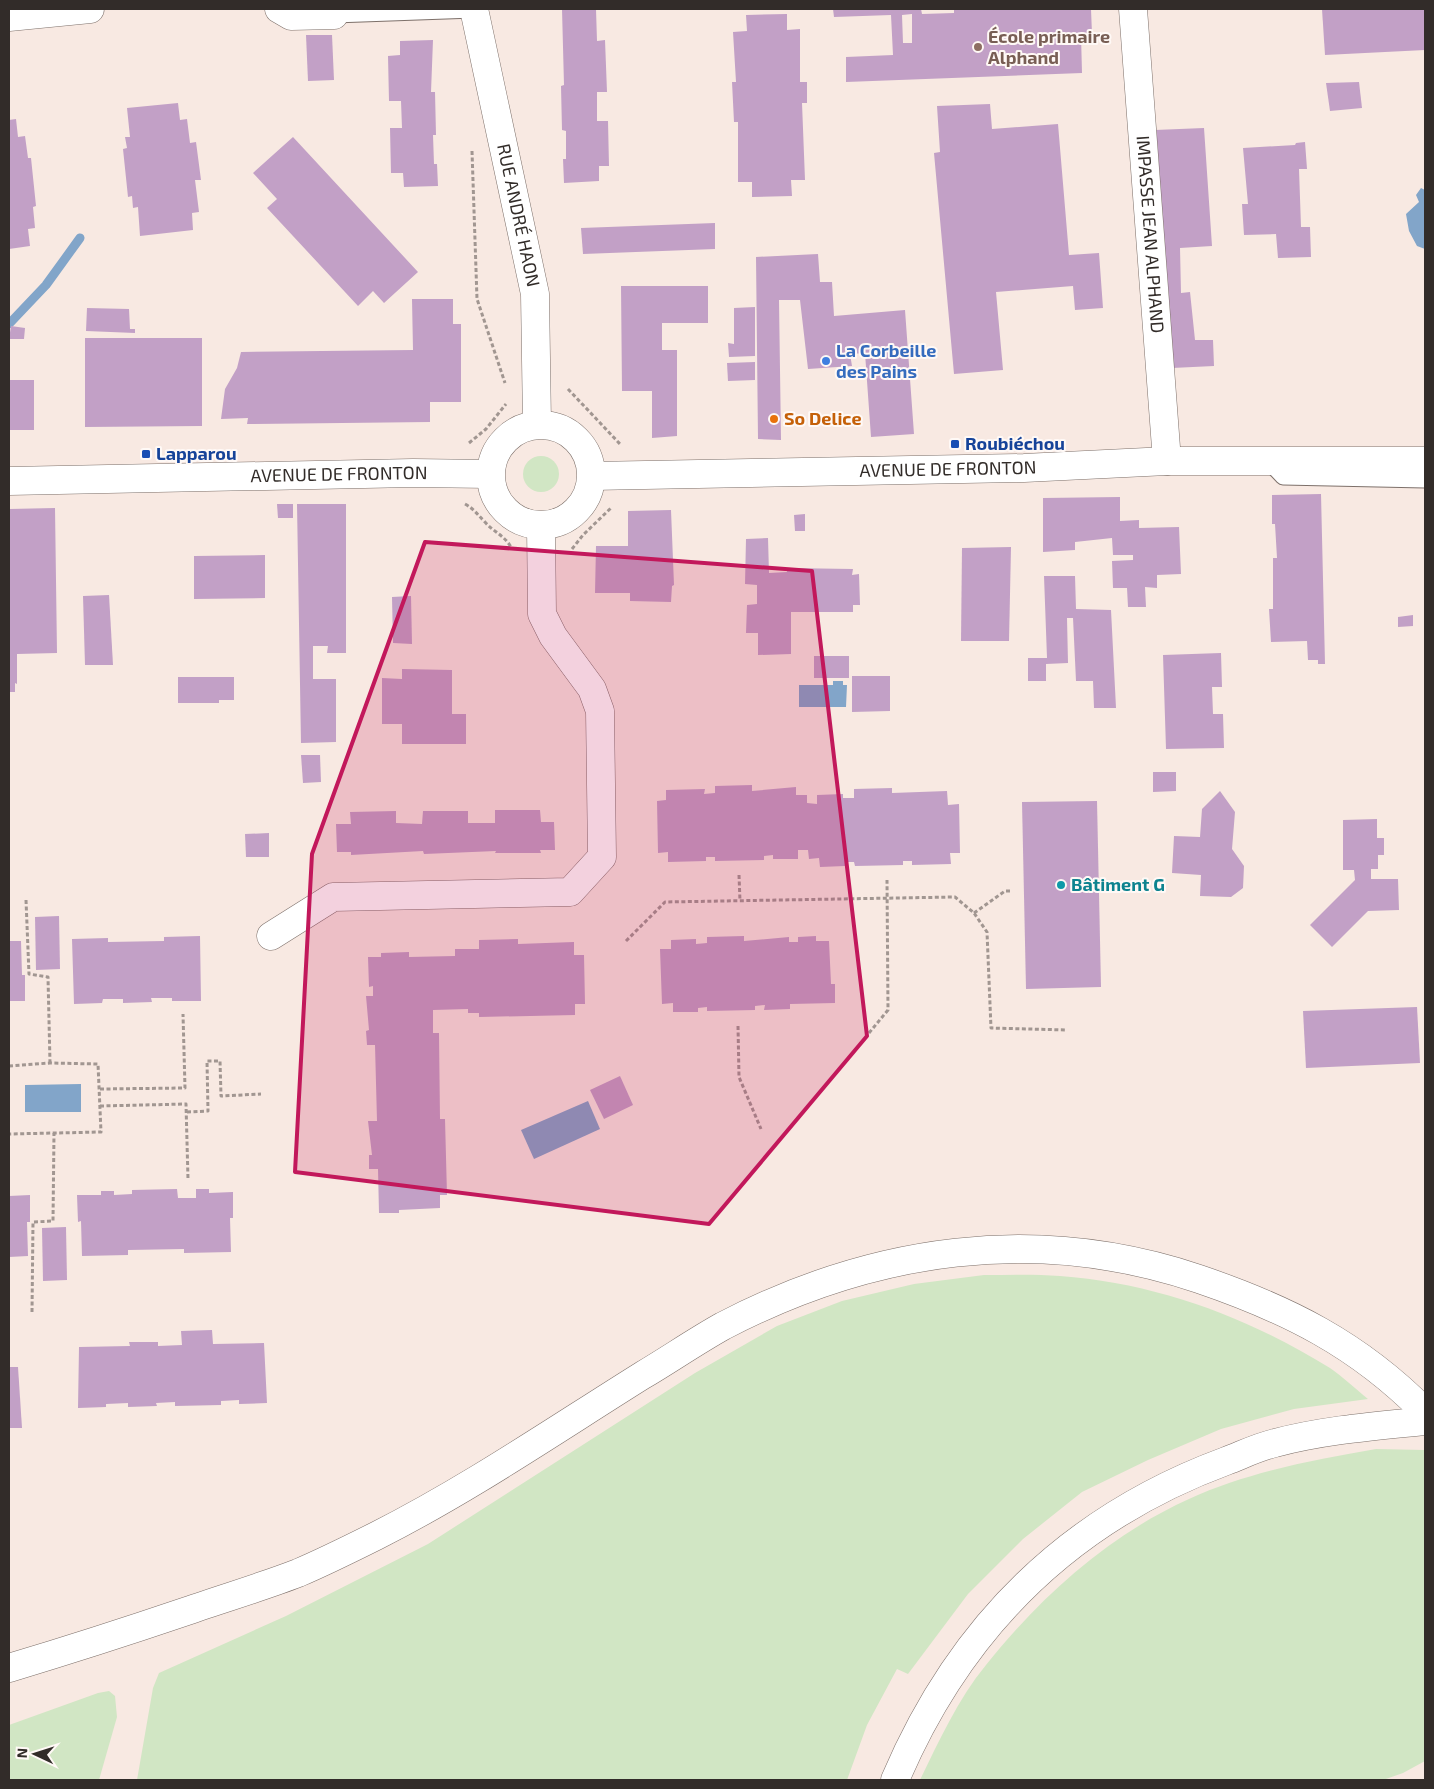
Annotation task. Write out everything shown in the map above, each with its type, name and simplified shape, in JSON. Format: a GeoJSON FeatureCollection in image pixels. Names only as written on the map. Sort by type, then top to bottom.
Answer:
{"type":"FeatureCollection","features":[{"type":"Feature","properties":{"kind":"main road"},"geometry":{"type":"LineString","coordinates":[[9,17],[90,9]]}},
{"type":"Feature","properties":{"kind":"main road"},"geometry":{"type":"LineString","coordinates":[[279,9],[291,16],[334,15]]}},
{"type":"Feature","properties":{"kind":"main road","name":"IMPASSE JEAN ALPHAND"},"geometry":{"type":"LineString","coordinates":[[1133,9],[1167,462]]}},
{"type":"Feature","properties":{"kind":"main road","name":"RUE ANDRÉ HAON"},"geometry":{"type":"LineString","coordinates":[[474,10],[535,294],[537,424]]}},
{"type":"Feature","properties":{"kind":"main road"},"geometry":{"type":"LineString","coordinates":[[537,424],[554,425],[569,432],[585,451],[589,459],[592,476],[587,495],[576,511],[560,522],[541,526],[521,522],[504,510],[494,493],[490,474],[495,453],[508,436],[519,429],[537,424]]}},
{"type":"Feature","properties":{"kind":"main road","name":"AVENUE DE FRONTON"},"geometry":{"type":"LineString","coordinates":[[592,476],[1024,468],[1167,462],[1425,461]]}},
{"type":"Feature","properties":{"kind":"main road","name":"AVENUE DE FRONTON"},"geometry":{"type":"LineString","coordinates":[[9,481],[413,473],[490,474]]}},
{"type":"Feature","properties":{"kind":"main road"},"geometry":{"type":"LineString","coordinates":[[271,936],[333,896],[570,892],[602,857],[600,711],[592,689],[553,636],[542,614],[541,526]]}},
{"type":"Feature","properties":{"kind":"main road"},"geometry":{"type":"LineString","coordinates":[[9,1668],[82,1646],[299,1572],[378,1535],[510,1460],[722,1327],[796,1292],[885,1263],[970,1250],[1042,1249],[1117,1257],[1178,1272],[1241,1293],[1290,1314],[1332,1336],[1379,1370],[1425,1412]]}},
{"type":"Feature","properties":{"kind":"main road"},"geometry":{"type":"LineString","coordinates":[[895,1780],[914,1736],[950,1673],[989,1625],[1032,1578],[1080,1539],[1128,1505],[1186,1476],[1275,1443],[1364,1427],[1425,1421]]}},
{"type":"Feature","properties":{"kind":"lane"},"geometry":{"type":"LineString","coordinates":[[334,15],[474,10]]}},
{"type":"Feature","properties":{"kind":"lane"},"geometry":{"type":"LineString","coordinates":[[1270,463],[1283,477],[1425,480]]}},
{"type":"Feature","properties":{"kind":"path"},"geometry":{"type":"LineString","coordinates":[[473,188],[477,299],[507,390]]}},
{"type":"Feature","properties":{"kind":"path"},"geometry":{"type":"LineString","coordinates":[[739,875],[740,901]]}},
{"type":"Feature","properties":{"kind":"path"},"geometry":{"type":"LineString","coordinates":[[868,1033],[888,1010],[886,880]]}},
{"type":"Feature","properties":{"kind":"path"},"geometry":{"type":"LineString","coordinates":[[974,913],[1005,891],[1012,891]]}},
{"type":"Feature","properties":{"kind":"path"},"geometry":{"type":"LineString","coordinates":[[626,941],[665,902],[955,897],[974,913],[987,932],[991,1028],[1066,1030]]}},
{"type":"Feature","properties":{"kind":"path"},"geometry":{"type":"LineString","coordinates":[[26,900],[29,974],[48,977],[50,1063]]}},
{"type":"Feature","properties":{"kind":"path"},"geometry":{"type":"LineString","coordinates":[[100,1089],[185,1088],[183,1014]]}},
{"type":"Feature","properties":{"kind":"path"},"geometry":{"type":"LineString","coordinates":[[738,1026],[739,1077],[761,1129]]}},
{"type":"Feature","properties":{"kind":"path"},"geometry":{"type":"LineString","coordinates":[[186,1112],[208,1112],[207,1061],[220,1061],[221,1096],[261,1094]]}},
{"type":"Feature","properties":{"kind":"path"},"geometry":{"type":"LineString","coordinates":[[9,1066],[50,1063],[98,1064],[101,1132],[9,1134]]}},
{"type":"Feature","properties":{"kind":"path"},"geometry":{"type":"LineString","coordinates":[[100,1106],[186,1104],[188,1179]]}},
{"type":"Feature","properties":{"kind":"path"},"geometry":{"type":"LineString","coordinates":[[32,1312],[33,1222],[53,1221],[54,1133]]}},
{"type":"Feature","properties":{"kind":"highlighted area"},"geometry":{"type":"Polygon","coordinates":[[[425,542],[812,571],[867,1036],[709,1224],[295,1172],[312,854],[425,542]]]}},
{"type":"Feature","properties":{"kind":"green space"},"geometry":{"type":"Polygon","coordinates":[[[541,456],[553,462],[559,474],[553,486],[541,492],[529,486],[523,474],[529,462],[541,456]]]}},
{"type":"Feature","properties":{"kind":"green space"},"geometry":{"type":"Polygon","coordinates":[[[984,1275],[1051,1275],[1096,1280],[1131,1286],[1200,1305],[1267,1333],[1299,1350],[1330,1368],[1368,1399],[1294,1409],[1221,1429],[1148,1460],[1082,1492],[1023,1539],[968,1594],[908,1674],[897,1669],[867,1725],[847,1780],[137,1780],[153,1688],[159,1673],[286,1616],[428,1544],[695,1373],[777,1326],[842,1301],[914,1284],[984,1275]]]}},
{"type":"Feature","properties":{"kind":"green space"},"geometry":{"type":"Polygon","coordinates":[[[1376,1449],[1425,1450],[1425,1761],[1403,1773],[1383,1780],[920,1780],[958,1706],[986,1665],[1029,1615],[1104,1549],[1160,1514],[1189,1499],[1234,1481],[1281,1468],[1376,1449]]]}},
{"type":"Feature","properties":{"kind":"green space"},"geometry":{"type":"Polygon","coordinates":[[[109,1691],[115,1696],[117,1717],[99,1780],[9,1780],[9,1725],[98,1693],[109,1691]]]}},
{"type":"Feature","properties":{"kind":"water"},"geometry":{"type":"Polygon","coordinates":[[[1421,188],[1425,190],[1425,249],[1417,246],[1409,231],[1406,214],[1419,202],[1416,195],[1421,188]]]}},
{"type":"Feature","properties":{"kind":"water"},"geometry":{"type":"Polygon","coordinates":[[[833,681],[843,681],[843,685],[847,685],[846,707],[799,707],[799,685],[833,685],[833,681]]]}},
{"type":"Feature","properties":{"kind":"water"},"geometry":{"type":"Polygon","coordinates":[[[81,1084],[81,1112],[25,1112],[25,1085],[81,1084]]]}},
{"type":"Feature","properties":{"kind":"water"},"geometry":{"type":"Polygon","coordinates":[[[588,1101],[600,1129],[534,1159],[521,1130],[588,1101]]]}},
{"type":"Feature","properties":{"kind":"building"},"geometry":{"type":"Polygon","coordinates":[[[562,9],[596,9],[597,41],[605,40],[607,92],[597,92],[597,121],[608,121],[609,166],[599,166],[599,181],[564,183],[563,159],[566,159],[566,131],[562,130],[561,86],[564,85],[562,9]]]}},
{"type":"Feature","properties":{"kind":"building","name":"École primaire Alphand"},"geometry":{"type":"Polygon","coordinates":[[[833,9],[921,9],[922,14],[954,13],[954,9],[1091,9],[1092,34],[1081,35],[1082,73],[846,82],[846,57],[893,55],[891,15],[834,17],[833,9]],[[912,14],[902,15],[903,43],[912,43],[912,14]]]}},
{"type":"Feature","properties":{"kind":"building"},"geometry":{"type":"Polygon","coordinates":[[[1322,9],[1425,9],[1425,50],[1325,55],[1322,9]]]}},
{"type":"Feature","properties":{"kind":"building"},"geometry":{"type":"Polygon","coordinates":[[[787,14],[787,30],[800,29],[800,82],[807,82],[807,103],[802,103],[805,180],[791,180],[792,196],[752,197],[752,182],[738,182],[738,122],[734,122],[732,82],[736,82],[733,32],[747,31],[746,15],[787,14]]]}},
{"type":"Feature","properties":{"kind":"building"},"geometry":{"type":"Polygon","coordinates":[[[306,35],[332,35],[334,80],[308,81],[306,35]]]}},
{"type":"Feature","properties":{"kind":"building"},"geometry":{"type":"Polygon","coordinates":[[[433,40],[431,92],[435,92],[436,135],[433,135],[434,164],[437,164],[438,186],[404,187],[403,173],[391,173],[390,128],[402,128],[401,101],[389,101],[388,56],[400,55],[400,41],[433,40]]]}},
{"type":"Feature","properties":{"kind":"building"},"geometry":{"type":"Polygon","coordinates":[[[1359,82],[1362,108],[1330,111],[1326,83],[1359,82]]]}},
{"type":"Feature","properties":{"kind":"building"},"geometry":{"type":"Polygon","coordinates":[[[178,103],[180,120],[187,119],[190,143],[196,142],[201,180],[195,180],[199,212],[192,213],[193,230],[140,236],[138,207],[133,208],[132,196],[128,197],[123,149],[127,148],[125,137],[130,137],[127,108],[178,103]]]}},
{"type":"Feature","properties":{"kind":"building"},"geometry":{"type":"Polygon","coordinates":[[[990,104],[992,129],[1058,124],[1069,255],[1099,253],[1103,308],[1075,310],[1073,286],[996,292],[1003,370],[954,374],[934,153],[940,152],[937,106],[990,104]]]}},
{"type":"Feature","properties":{"kind":"building"},"geometry":{"type":"Polygon","coordinates":[[[16,119],[18,137],[25,136],[28,158],[31,158],[36,206],[33,207],[35,228],[28,229],[30,246],[9,249],[9,120],[16,119]]]}},
{"type":"Feature","properties":{"kind":"building"},"geometry":{"type":"Polygon","coordinates":[[[1204,128],[1212,246],[1180,248],[1181,293],[1190,292],[1195,340],[1213,340],[1214,366],[1172,368],[1155,130],[1204,128]]]}},
{"type":"Feature","properties":{"kind":"building"},"geometry":{"type":"Polygon","coordinates":[[[293,137],[418,272],[384,303],[373,291],[358,306],[267,208],[277,199],[253,173],[293,137]]]}},
{"type":"Feature","properties":{"kind":"building"},"geometry":{"type":"Polygon","coordinates":[[[1305,142],[1307,169],[1299,169],[1301,227],[1310,227],[1311,257],[1278,258],[1276,234],[1244,235],[1242,204],[1248,204],[1243,148],[1295,145],[1296,143],[1305,142]]]}},
{"type":"Feature","properties":{"kind":"building"},"geometry":{"type":"Polygon","coordinates":[[[715,223],[715,249],[583,254],[581,228],[715,223]]]}},
{"type":"Feature","properties":{"kind":"building"},"geometry":{"type":"Polygon","coordinates":[[[818,254],[820,282],[832,282],[834,316],[905,310],[914,434],[871,437],[865,353],[850,354],[852,366],[808,369],[800,300],[779,300],[781,440],[758,439],[756,257],[818,254]]]}},
{"type":"Feature","properties":{"kind":"building"},"geometry":{"type":"Polygon","coordinates":[[[621,286],[708,286],[708,323],[662,323],[662,350],[677,350],[677,436],[652,438],[652,391],[622,391],[621,286]]]}},
{"type":"Feature","properties":{"kind":"building"},"geometry":{"type":"Polygon","coordinates":[[[412,299],[453,299],[453,324],[461,324],[461,402],[430,402],[430,422],[247,424],[248,418],[221,419],[225,389],[237,368],[241,352],[413,350],[412,299]]]}},
{"type":"Feature","properties":{"kind":"building"},"geometry":{"type":"Polygon","coordinates":[[[755,307],[755,356],[729,357],[728,343],[734,344],[734,308],[755,307]]]}},
{"type":"Feature","properties":{"kind":"building"},"geometry":{"type":"Polygon","coordinates":[[[87,308],[129,309],[130,329],[135,329],[135,333],[86,331],[87,308]]]}},
{"type":"Feature","properties":{"kind":"building"},"geometry":{"type":"Polygon","coordinates":[[[11,326],[25,328],[24,339],[9,339],[11,326]]]}},
{"type":"Feature","properties":{"kind":"building"},"geometry":{"type":"Polygon","coordinates":[[[85,338],[202,338],[202,426],[85,427],[85,338]]]}},
{"type":"Feature","properties":{"kind":"building"},"geometry":{"type":"Polygon","coordinates":[[[755,362],[755,380],[728,381],[727,363],[755,362]]]}},
{"type":"Feature","properties":{"kind":"building"},"geometry":{"type":"Polygon","coordinates":[[[9,380],[34,380],[34,430],[9,430],[9,380]]]}},
{"type":"Feature","properties":{"kind":"building"},"geometry":{"type":"Polygon","coordinates":[[[1321,494],[1325,664],[1318,664],[1318,660],[1308,660],[1307,641],[1271,642],[1269,609],[1273,609],[1273,558],[1277,558],[1275,524],[1272,524],[1272,495],[1321,494]]]}},
{"type":"Feature","properties":{"kind":"building"},"geometry":{"type":"Polygon","coordinates":[[[1120,497],[1120,521],[1139,520],[1139,528],[1179,527],[1181,574],[1157,575],[1157,588],[1145,587],[1146,607],[1128,607],[1127,588],[1113,588],[1112,561],[1133,560],[1133,555],[1113,555],[1112,538],[1075,542],[1075,550],[1043,552],[1043,498],[1120,497]]]}},
{"type":"Feature","properties":{"kind":"building"},"geometry":{"type":"Polygon","coordinates":[[[277,504],[293,504],[293,518],[278,518],[277,504]]]}},
{"type":"Feature","properties":{"kind":"building"},"geometry":{"type":"Polygon","coordinates":[[[297,504],[346,504],[346,653],[327,653],[328,646],[313,646],[313,679],[336,679],[336,742],[301,743],[297,504]]]}},
{"type":"Feature","properties":{"kind":"building"},"geometry":{"type":"Polygon","coordinates":[[[55,508],[57,653],[17,654],[17,684],[15,683],[15,692],[9,692],[9,509],[55,508]]]}},
{"type":"Feature","properties":{"kind":"building"},"geometry":{"type":"Polygon","coordinates":[[[671,510],[674,585],[672,586],[671,602],[630,601],[630,593],[595,593],[596,546],[628,546],[628,511],[671,510]]]}},
{"type":"Feature","properties":{"kind":"building"},"geometry":{"type":"Polygon","coordinates":[[[805,514],[805,531],[795,531],[794,515],[805,514]]]}},
{"type":"Feature","properties":{"kind":"building"},"geometry":{"type":"Polygon","coordinates":[[[768,538],[769,573],[787,572],[787,568],[853,569],[852,575],[859,574],[860,605],[853,605],[853,612],[791,612],[791,654],[758,655],[758,633],[746,633],[747,605],[757,604],[757,585],[745,584],[746,539],[768,538]]]}},
{"type":"Feature","properties":{"kind":"building"},"geometry":{"type":"Polygon","coordinates":[[[1011,547],[1009,641],[961,641],[962,548],[1011,547]]]}},
{"type":"Feature","properties":{"kind":"building"},"geometry":{"type":"Polygon","coordinates":[[[265,555],[265,598],[194,599],[194,556],[265,555]]]}},
{"type":"Feature","properties":{"kind":"building"},"geometry":{"type":"Polygon","coordinates":[[[1044,576],[1075,576],[1076,609],[1111,610],[1116,708],[1094,708],[1093,681],[1076,681],[1073,618],[1067,618],[1068,663],[1046,664],[1046,681],[1028,681],[1028,658],[1047,658],[1044,576]]]}},
{"type":"Feature","properties":{"kind":"building"},"geometry":{"type":"Polygon","coordinates":[[[109,595],[113,665],[85,665],[83,596],[109,595]]]}},
{"type":"Feature","properties":{"kind":"building"},"geometry":{"type":"Polygon","coordinates":[[[411,596],[412,644],[393,643],[392,597],[411,596]]]}},
{"type":"Feature","properties":{"kind":"building"},"geometry":{"type":"Polygon","coordinates":[[[1413,615],[1413,626],[1398,627],[1398,617],[1413,615]]]}},
{"type":"Feature","properties":{"kind":"building"},"geometry":{"type":"Polygon","coordinates":[[[1221,653],[1222,687],[1212,687],[1213,714],[1223,714],[1224,748],[1166,749],[1163,655],[1221,653]]]}},
{"type":"Feature","properties":{"kind":"building"},"geometry":{"type":"Polygon","coordinates":[[[814,656],[849,656],[849,678],[814,678],[814,656]]]}},
{"type":"Feature","properties":{"kind":"building"},"geometry":{"type":"Polygon","coordinates":[[[402,669],[452,670],[452,714],[466,714],[466,744],[402,744],[402,724],[382,724],[382,678],[402,679],[402,669]]]}},
{"type":"Feature","properties":{"kind":"building"},"geometry":{"type":"Polygon","coordinates":[[[852,676],[890,676],[890,711],[852,712],[852,676]]]}},
{"type":"Feature","properties":{"kind":"building"},"geometry":{"type":"Polygon","coordinates":[[[178,677],[234,677],[234,700],[219,700],[219,703],[178,703],[178,677]]]}},
{"type":"Feature","properties":{"kind":"building"},"geometry":{"type":"Polygon","coordinates":[[[301,755],[320,755],[321,782],[303,783],[301,755]]]}},
{"type":"Feature","properties":{"kind":"building"},"geometry":{"type":"Polygon","coordinates":[[[1153,772],[1176,772],[1176,791],[1153,792],[1153,772]]]}},
{"type":"Feature","properties":{"kind":"building"},"geometry":{"type":"Polygon","coordinates":[[[752,785],[752,791],[796,787],[796,795],[807,795],[807,803],[817,804],[817,795],[843,794],[843,798],[854,798],[854,789],[892,788],[892,793],[947,791],[948,805],[959,804],[960,853],[950,853],[951,864],[912,865],[912,861],[903,861],[903,865],[855,866],[854,862],[846,862],[845,866],[820,867],[819,858],[809,859],[808,850],[798,850],[798,859],[773,859],[773,855],[764,856],[764,860],[715,861],[715,857],[706,857],[706,861],[668,862],[668,852],[658,853],[657,801],[666,800],[666,790],[705,789],[704,794],[715,793],[715,786],[752,785]]]}},
{"type":"Feature","properties":{"kind":"building"},"geometry":{"type":"Polygon","coordinates":[[[1220,791],[1235,812],[1232,849],[1244,866],[1243,888],[1231,897],[1200,896],[1201,875],[1172,873],[1174,836],[1200,837],[1202,809],[1220,791]]]}},
{"type":"Feature","properties":{"kind":"building","name":"Bâtiment G"},"geometry":{"type":"Polygon","coordinates":[[[1097,801],[1101,987],[1026,989],[1022,802],[1097,801]]]}},
{"type":"Feature","properties":{"kind":"building"},"geometry":{"type":"Polygon","coordinates":[[[495,810],[540,810],[541,822],[554,822],[555,850],[540,850],[541,853],[495,853],[496,851],[424,854],[423,851],[351,855],[351,852],[337,852],[336,824],[351,824],[350,812],[396,811],[396,823],[422,824],[423,811],[468,811],[468,823],[495,823],[495,810]]]}},
{"type":"Feature","properties":{"kind":"building"},"geometry":{"type":"Polygon","coordinates":[[[1377,819],[1377,838],[1384,838],[1384,855],[1378,855],[1378,869],[1371,869],[1371,879],[1398,879],[1399,910],[1368,911],[1332,947],[1310,925],[1355,880],[1354,870],[1343,870],[1343,820],[1377,819]]]}},
{"type":"Feature","properties":{"kind":"building"},"geometry":{"type":"Polygon","coordinates":[[[269,833],[269,857],[246,857],[245,834],[269,833]]]}},
{"type":"Feature","properties":{"kind":"building"},"geometry":{"type":"Polygon","coordinates":[[[59,916],[60,969],[36,970],[35,917],[59,916]]]}},
{"type":"Feature","properties":{"kind":"building"},"geometry":{"type":"Polygon","coordinates":[[[200,936],[201,1001],[172,1001],[172,998],[151,998],[152,1002],[123,1003],[123,999],[103,999],[102,1003],[74,1004],[72,939],[108,938],[108,942],[164,941],[164,937],[200,936]]]}},
{"type":"Feature","properties":{"kind":"building"},"geometry":{"type":"Polygon","coordinates":[[[744,936],[744,941],[789,937],[789,942],[798,942],[798,937],[816,936],[816,941],[829,941],[831,984],[835,984],[835,1003],[790,1004],[790,1009],[764,1010],[765,1005],[755,1006],[755,1010],[707,1011],[707,1007],[698,1008],[698,1012],[673,1012],[673,1003],[662,1004],[660,949],[671,949],[671,940],[696,939],[696,944],[707,943],[707,937],[744,936]]]}},
{"type":"Feature","properties":{"kind":"building"},"geometry":{"type":"Polygon","coordinates":[[[518,939],[518,944],[574,942],[574,955],[584,955],[585,1004],[575,1004],[575,1015],[479,1017],[479,1013],[468,1013],[468,1009],[433,1010],[433,1033],[439,1033],[440,1119],[445,1119],[447,1195],[440,1195],[440,1208],[399,1210],[399,1213],[379,1213],[378,1169],[369,1169],[369,1155],[372,1155],[368,1121],[377,1121],[375,1045],[367,1045],[366,1031],[369,1030],[366,996],[373,996],[373,986],[369,987],[368,957],[381,957],[381,953],[409,952],[409,957],[455,956],[455,949],[479,949],[479,940],[518,939]]]}},
{"type":"Feature","properties":{"kind":"building"},"geometry":{"type":"Polygon","coordinates":[[[9,941],[21,941],[22,975],[25,975],[25,1001],[9,1001],[9,941]]]}},
{"type":"Feature","properties":{"kind":"building"},"geometry":{"type":"Polygon","coordinates":[[[1417,1007],[1420,1063],[1306,1068],[1303,1011],[1417,1007]]]}},
{"type":"Feature","properties":{"kind":"building"},"geometry":{"type":"Polygon","coordinates":[[[620,1076],[633,1105],[604,1119],[590,1090],[620,1076]]]}},
{"type":"Feature","properties":{"kind":"building"},"geometry":{"type":"Polygon","coordinates":[[[177,1189],[178,1198],[196,1198],[196,1189],[209,1189],[209,1193],[233,1192],[233,1218],[230,1218],[231,1252],[184,1253],[184,1249],[128,1250],[128,1255],[82,1256],[81,1221],[78,1222],[77,1195],[101,1195],[101,1191],[114,1191],[114,1195],[132,1194],[132,1190],[177,1189]]]}},
{"type":"Feature","properties":{"kind":"building"},"geometry":{"type":"Polygon","coordinates":[[[30,1195],[30,1222],[27,1222],[28,1256],[9,1257],[9,1196],[30,1195]]]}},
{"type":"Feature","properties":{"kind":"building"},"geometry":{"type":"Polygon","coordinates":[[[66,1227],[67,1280],[43,1281],[42,1228],[66,1227]]]}},
{"type":"Feature","properties":{"kind":"building"},"geometry":{"type":"Polygon","coordinates":[[[212,1330],[213,1344],[264,1343],[267,1403],[239,1404],[239,1400],[221,1401],[221,1405],[175,1406],[175,1402],[156,1403],[157,1406],[128,1407],[128,1403],[106,1404],[106,1407],[78,1408],[79,1347],[130,1346],[129,1342],[158,1342],[158,1346],[182,1345],[181,1331],[212,1330]]]}},
{"type":"Feature","properties":{"kind":"building"},"geometry":{"type":"Polygon","coordinates":[[[9,1367],[18,1367],[22,1428],[9,1428],[9,1367]]]}},
{"type":"Feature","properties":{"kind":"waterway"},"geometry":{"type":"LineString","coordinates":[[9,324],[46,285],[80,238]]}},
{"type":"Feature","properties":{"kind":"place","name":"École primaire Alphand"},"geometry":{"type":"Point","coordinates":[978,47]}},
{"type":"Feature","properties":{"kind":"place","name":"La Corbeille des Pains"},"geometry":{"type":"Point","coordinates":[826,361]}},
{"type":"Feature","properties":{"kind":"place","name":"So Delice"},"geometry":{"type":"Point","coordinates":[774,419]}},
{"type":"Feature","properties":{"kind":"place","name":"Roubiéchou"},"geometry":{"type":"Point","coordinates":[955,444]}},
{"type":"Feature","properties":{"kind":"place","name":"Lapparou"},"geometry":{"type":"Point","coordinates":[146,454]}},
{"type":"Feature","properties":{"kind":"place","name":"Bâtiment G"},"geometry":{"type":"Point","coordinates":[1061,885]}}]}
